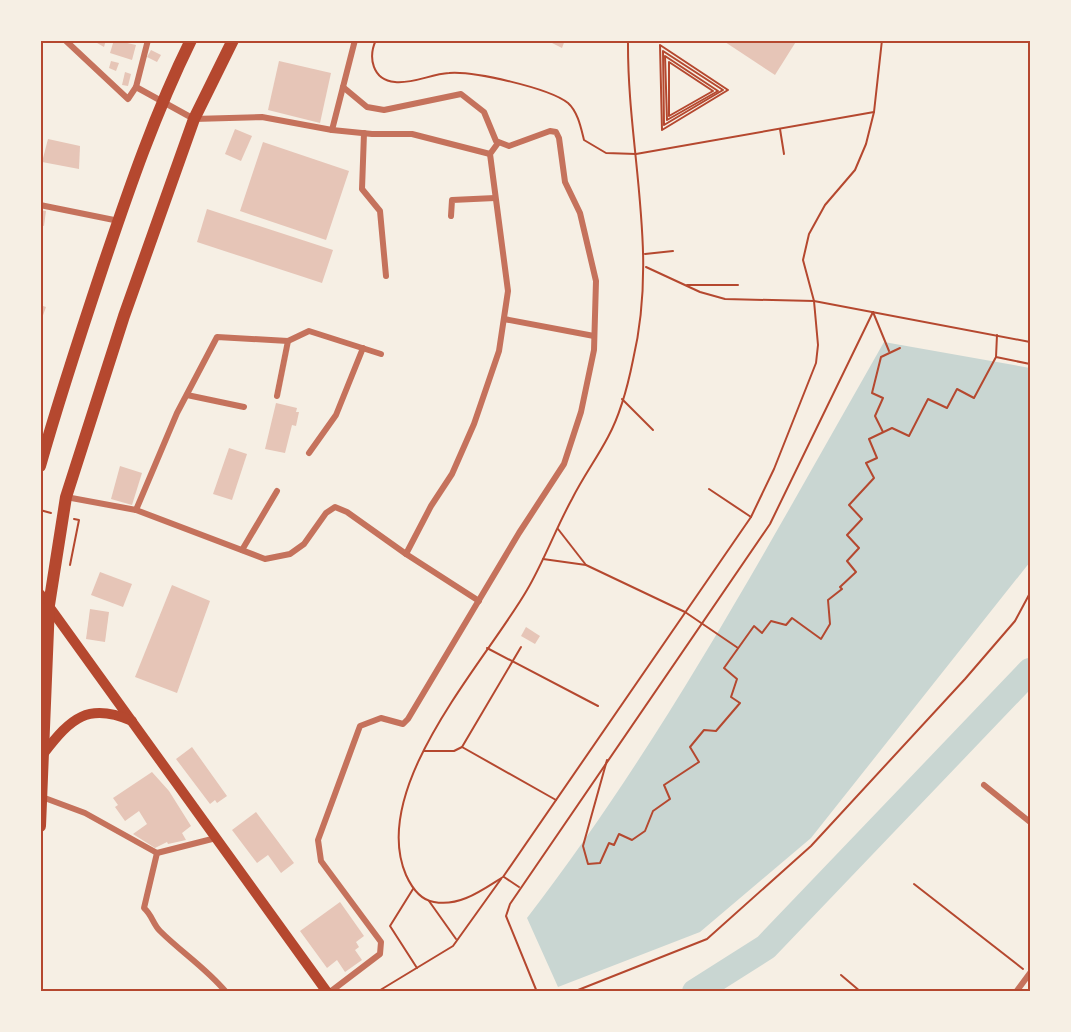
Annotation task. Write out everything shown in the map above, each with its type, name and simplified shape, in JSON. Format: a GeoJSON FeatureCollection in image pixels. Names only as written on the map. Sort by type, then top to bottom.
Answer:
{"type":"FeatureCollection","features":[{"type":"Feature","properties":{"kind":"highway"},"geometry":{"type":"LineString","coordinates":[[40,466],[59,398],[119,220],[162,100],[191,40]]}},
{"type":"Feature","properties":{"kind":"highway"},"geometry":{"type":"LineString","coordinates":[[40,826],[49,605],[66,497],[124,316],[194,119],[233,40]]}},
{"type":"Feature","properties":{"kind":"highway"},"geometry":{"type":"LineString","coordinates":[[40,435],[59,398]]}},
{"type":"Feature","properties":{"kind":"main road"},"geometry":{"type":"LineString","coordinates":[[40,594],[328,992]]}},
{"type":"Feature","properties":{"kind":"main road"},"geometry":{"type":"LineString","coordinates":[[44,753],[61,731],[84,716],[98,711],[111,712],[132,721]]}},
{"type":"Feature","properties":{"kind":"street"},"geometry":{"type":"LineString","coordinates":[[65,40],[128,99],[136,87],[148,40]]}},
{"type":"Feature","properties":{"kind":"street"},"geometry":{"type":"LineString","coordinates":[[332,130],[355,40]]}},
{"type":"Feature","properties":{"kind":"street"},"geometry":{"type":"LineString","coordinates":[[136,87],[194,119],[262,117],[332,130],[412,134],[490,154]]}},
{"type":"Feature","properties":{"kind":"street"},"geometry":{"type":"LineString","coordinates":[[328,992],[380,954],[381,948],[381,942],[321,861],[318,840],[340,778],[360,726],[381,718],[403,724],[408,719],[564,464],[581,412],[594,336],[596,281],[580,213],[565,182],[560,138],[550,131],[509,147],[498,143],[491,135],[484,112],[461,94],[384,110],[367,106],[343,87]]}},
{"type":"Feature","properties":{"kind":"street"},"geometry":{"type":"LineString","coordinates":[[364,133],[362,189],[380,211],[386,276]]}},
{"type":"Feature","properties":{"kind":"street"},"geometry":{"type":"LineString","coordinates":[[406,555],[431,506],[452,474],[474,424],[499,351],[508,291],[490,154],[498,143]]}},
{"type":"Feature","properties":{"kind":"street"},"geometry":{"type":"LineString","coordinates":[[451,216],[452,200],[495,198]]}},
{"type":"Feature","properties":{"kind":"street"},"geometry":{"type":"LineString","coordinates":[[40,205],[119,220]]}},
{"type":"Feature","properties":{"kind":"street"},"geometry":{"type":"LineString","coordinates":[[504,320],[594,336]]}},
{"type":"Feature","properties":{"kind":"street"},"geometry":{"type":"LineString","coordinates":[[136,510],[187,395],[217,337],[288,341],[309,331],[381,354]]}},
{"type":"Feature","properties":{"kind":"street"},"geometry":{"type":"LineString","coordinates":[[277,396],[288,341]]}},
{"type":"Feature","properties":{"kind":"street"},"geometry":{"type":"LineString","coordinates":[[309,453],[336,415],[363,348]]}},
{"type":"Feature","properties":{"kind":"street"},"geometry":{"type":"LineString","coordinates":[[187,395],[244,407]]}},
{"type":"Feature","properties":{"kind":"street"},"geometry":{"type":"LineString","coordinates":[[242,550],[277,491]]}},
{"type":"Feature","properties":{"kind":"street"},"geometry":{"type":"LineString","coordinates":[[66,497],[136,510],[265,559],[290,554],[304,544],[326,513],[335,507],[347,512],[406,555],[479,601]]}},
{"type":"Feature","properties":{"kind":"street"},"geometry":{"type":"LineString","coordinates":[[984,785],[1030,822]]}},
{"type":"Feature","properties":{"kind":"street"},"geometry":{"type":"LineString","coordinates":[[41,799],[85,813],[157,853],[216,838]]}},
{"type":"Feature","properties":{"kind":"street"},"geometry":{"type":"LineString","coordinates":[[157,853],[144,908],[153,916],[157,929],[209,972],[225,992]]}},
{"type":"Feature","properties":{"kind":"street"},"geometry":{"type":"LineString","coordinates":[[1016,992],[1030,974]]}},
{"type":"Feature","properties":{"kind":"path"},"geometry":{"type":"LineString","coordinates":[[376,40],[371,51],[373,66],[383,78],[394,82],[447,73],[475,74],[555,95],[570,105],[579,119],[584,140],[606,153],[636,154],[874,112]]}},
{"type":"Feature","properties":{"kind":"path"},"geometry":{"type":"LineString","coordinates":[[377,992],[453,946],[751,517],[774,469],[816,363],[818,345],[814,302],[803,260],[809,234],[825,205],[855,170],[866,144],[874,112],[882,40]]}},
{"type":"Feature","properties":{"kind":"path"},"geometry":{"type":"LineString","coordinates":[[660,45],[728,90],[662,130],[661,109],[660,45]]}},
{"type":"Feature","properties":{"kind":"path"},"geometry":{"type":"LineString","coordinates":[[663,51],[723,90],[664,125],[664,83],[663,51]]}},
{"type":"Feature","properties":{"kind":"path"},"geometry":{"type":"LineString","coordinates":[[665,56],[718,91],[668,120],[666,78],[665,56]]}},
{"type":"Feature","properties":{"kind":"path"},"geometry":{"type":"LineString","coordinates":[[669,62],[713,91],[669,116],[669,106],[669,62]]}},
{"type":"Feature","properties":{"kind":"path"},"geometry":{"type":"LineString","coordinates":[[780,129],[784,154]]}},
{"type":"Feature","properties":{"kind":"path"},"geometry":{"type":"LineString","coordinates":[[645,254],[673,251]]}},
{"type":"Feature","properties":{"kind":"path"},"geometry":{"type":"LineString","coordinates":[[646,267],[685,285],[725,299],[814,302],[1030,342]]}},
{"type":"Feature","properties":{"kind":"path"},"geometry":{"type":"LineString","coordinates":[[685,285],[738,285]]}},
{"type":"Feature","properties":{"kind":"path"},"geometry":{"type":"LineString","coordinates":[[873,312],[889,352]]}},
{"type":"Feature","properties":{"kind":"path"},"geometry":{"type":"LineString","coordinates":[[537,992],[506,916],[519,887],[704,623],[782,501],[873,312]]}},
{"type":"Feature","properties":{"kind":"path"},"geometry":{"type":"LineString","coordinates":[[607,760],[583,846],[588,864],[600,863],[609,843],[614,845],[619,834],[632,840],[645,831],[653,811],[670,799],[664,784],[699,762],[690,747],[704,730],[716,731],[740,703],[731,697],[737,679],[724,668],[754,626],[762,633],[771,621],[786,625],[792,618],[821,639],[830,624],[828,600],[842,589],[840,587],[856,572],[847,561],[859,548],[847,535],[862,519],[849,505],[874,478],[866,463],[877,458],[869,439],[892,428],[909,436],[928,399],[947,408],[957,389],[974,398],[996,357],[997,335]]}},
{"type":"Feature","properties":{"kind":"path"},"geometry":{"type":"LineString","coordinates":[[883,432],[875,416],[883,398],[872,393],[881,357],[900,348]]}},
{"type":"Feature","properties":{"kind":"path"},"geometry":{"type":"LineString","coordinates":[[996,357],[1030,364]]}},
{"type":"Feature","properties":{"kind":"path"},"geometry":{"type":"LineString","coordinates":[[622,399],[653,430]]}},
{"type":"Feature","properties":{"kind":"path"},"geometry":{"type":"LineString","coordinates":[[709,489],[751,517]]}},
{"type":"Feature","properties":{"kind":"path"},"geometry":{"type":"LineString","coordinates":[[69,568],[79,520]]}},
{"type":"Feature","properties":{"kind":"path"},"geometry":{"type":"LineString","coordinates":[[557,528],[586,565]]}},
{"type":"Feature","properties":{"kind":"path"},"geometry":{"type":"LineString","coordinates":[[543,559],[586,565],[685,612],[738,648]]}},
{"type":"Feature","properties":{"kind":"path"},"geometry":{"type":"LineString","coordinates":[[573,992],[707,939],[800,856],[844,809],[1015,621],[1030,593]]}},
{"type":"Feature","properties":{"kind":"path"},"geometry":{"type":"LineString","coordinates":[[424,751],[454,750],[462,747],[521,647]]}},
{"type":"Feature","properties":{"kind":"path"},"geometry":{"type":"LineString","coordinates":[[487,648],[598,706]]}},
{"type":"Feature","properties":{"kind":"path"},"geometry":{"type":"LineString","coordinates":[[462,747],[556,800]]}},
{"type":"Feature","properties":{"kind":"path"},"geometry":{"type":"LineString","coordinates":[[503,877],[519,887]]}},
{"type":"Feature","properties":{"kind":"path"},"geometry":{"type":"LineString","coordinates":[[429,901],[447,903],[462,900],[503,877]]}},
{"type":"Feature","properties":{"kind":"path"},"geometry":{"type":"LineString","coordinates":[[914,884],[1030,974]]}},
{"type":"Feature","properties":{"kind":"path"},"geometry":{"type":"LineString","coordinates":[[417,968],[390,926],[413,889],[429,901],[456,939]]}},
{"type":"Feature","properties":{"kind":"path"},"geometry":{"type":"LineString","coordinates":[[841,975],[861,992]]}},
{"type":"Feature","properties":{"kind":"shaded area"},"geometry":{"type":"Polygon","coordinates":[[[884,342],[1030,368],[1030,562],[811,838],[700,932],[558,987],[527,918],[577,850],[671,709],[758,563],[884,342]]]}},
{"type":"Feature","properties":{"kind":"building"},"geometry":{"type":"Polygon","coordinates":[[[92,40],[106,40],[104,47],[92,40]]]}},
{"type":"Feature","properties":{"kind":"building"},"geometry":{"type":"Polygon","coordinates":[[[114,40],[136,45],[132,60],[110,53],[114,40]]]}},
{"type":"Feature","properties":{"kind":"building"},"geometry":{"type":"Polygon","coordinates":[[[546,40],[565,40],[562,48],[546,40]]]}},
{"type":"Feature","properties":{"kind":"building"},"geometry":{"type":"Polygon","coordinates":[[[722,40],[797,40],[775,75],[722,40]]]}},
{"type":"Feature","properties":{"kind":"building"},"geometry":{"type":"Polygon","coordinates":[[[151,50],[161,55],[157,62],[147,57],[151,50]]]}},
{"type":"Feature","properties":{"kind":"building"},"geometry":{"type":"Polygon","coordinates":[[[111,61],[119,63],[116,71],[109,68],[111,61]]]}},
{"type":"Feature","properties":{"kind":"building"},"geometry":{"type":"Polygon","coordinates":[[[279,61],[331,73],[320,123],[268,110],[279,61]]]}},
{"type":"Feature","properties":{"kind":"building"},"geometry":{"type":"Polygon","coordinates":[[[125,72],[131,74],[128,86],[122,85],[125,72]]]}},
{"type":"Feature","properties":{"kind":"building"},"geometry":{"type":"Polygon","coordinates":[[[235,129],[252,136],[241,161],[225,154],[235,129]]]}},
{"type":"Feature","properties":{"kind":"building"},"geometry":{"type":"Polygon","coordinates":[[[48,139],[80,146],[79,169],[42,162],[48,139]]]}},
{"type":"Feature","properties":{"kind":"building"},"geometry":{"type":"Polygon","coordinates":[[[263,142],[349,171],[326,240],[240,211],[263,142]]]}},
{"type":"Feature","properties":{"kind":"building"},"geometry":{"type":"Polygon","coordinates":[[[207,209],[333,250],[322,283],[197,242],[207,209]]]}},
{"type":"Feature","properties":{"kind":"building"},"geometry":{"type":"Polygon","coordinates":[[[40,210],[46,211],[44,226],[40,225],[40,210]]]}},
{"type":"Feature","properties":{"kind":"building"},"geometry":{"type":"Polygon","coordinates":[[[40,305],[46,307],[41,321],[40,321],[40,305]]]}},
{"type":"Feature","properties":{"kind":"building"},"geometry":{"type":"Polygon","coordinates":[[[276,403],[297,408],[296,412],[299,412],[296,426],[292,425],[285,453],[265,449],[276,403]]]}},
{"type":"Feature","properties":{"kind":"building"},"geometry":{"type":"Polygon","coordinates":[[[229,448],[247,454],[232,500],[213,494],[229,448]]]}},
{"type":"Feature","properties":{"kind":"building"},"geometry":{"type":"Polygon","coordinates":[[[120,466],[142,473],[132,505],[111,499],[120,466]]]}},
{"type":"Feature","properties":{"kind":"building"},"geometry":{"type":"Polygon","coordinates":[[[100,572],[132,584],[123,607],[91,595],[100,572]]]}},
{"type":"Feature","properties":{"kind":"building"},"geometry":{"type":"Polygon","coordinates":[[[172,585],[210,601],[177,693],[135,677],[172,585]]]}},
{"type":"Feature","properties":{"kind":"building"},"geometry":{"type":"Polygon","coordinates":[[[90,609],[109,612],[105,642],[86,639],[90,609]]]}},
{"type":"Feature","properties":{"kind":"building"},"geometry":{"type":"Polygon","coordinates":[[[526,627],[540,636],[535,644],[521,636],[526,627]]]}},
{"type":"Feature","properties":{"kind":"building"},"geometry":{"type":"Polygon","coordinates":[[[192,747],[227,796],[217,803],[215,800],[210,804],[176,759],[192,747]]]}},
{"type":"Feature","properties":{"kind":"building"},"geometry":{"type":"Polygon","coordinates":[[[152,772],[169,791],[191,826],[182,833],[186,840],[168,844],[167,842],[155,848],[133,834],[147,824],[139,811],[125,821],[115,807],[118,805],[113,798],[152,772]]]}},
{"type":"Feature","properties":{"kind":"building"},"geometry":{"type":"Polygon","coordinates":[[[256,812],[294,863],[281,873],[268,855],[257,863],[232,830],[256,812]]]}},
{"type":"Feature","properties":{"kind":"building"},"geometry":{"type":"Polygon","coordinates":[[[340,902],[364,936],[356,942],[359,947],[355,950],[362,960],[345,972],[337,960],[327,968],[300,931],[340,902]]]}},
{"type":"Feature","properties":{"kind":"waterway"},"geometry":{"type":"LineString","coordinates":[[695,992],[766,947],[1030,671]]}}]}
